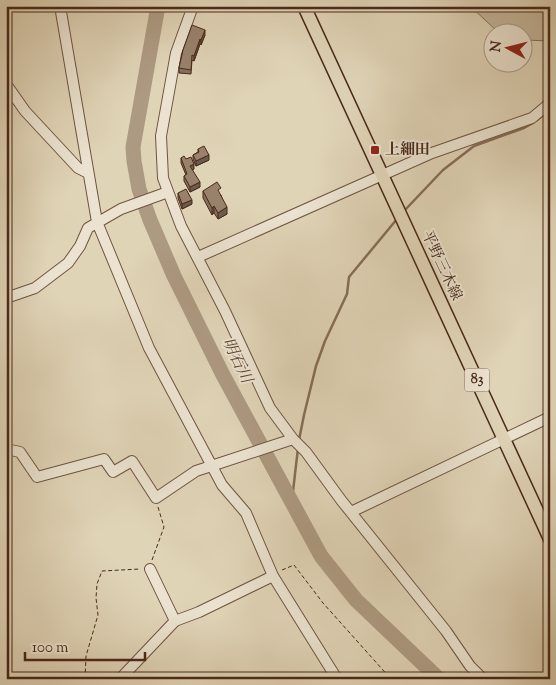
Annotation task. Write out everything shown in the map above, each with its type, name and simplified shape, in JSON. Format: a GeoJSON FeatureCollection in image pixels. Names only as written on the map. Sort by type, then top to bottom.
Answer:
{"type":"FeatureCollection","features":[{"type":"Feature","properties":{"kind":"main road","name":"平野三木線"},"geometry":{"type":"LineString","coordinates":[[304,6],[380,175],[550,539]]}},
{"type":"Feature","properties":{"kind":"street"},"geometry":{"type":"LineString","coordinates":[[60,6],[97,222],[149,348],[222,485],[246,512],[273,576],[337,679]]}},
{"type":"Feature","properties":{"kind":"street"},"geometry":{"type":"LineString","coordinates":[[193,6],[176,52],[162,122],[161,159],[163,178],[180,226],[198,257],[270,408],[292,439],[306,452],[446,631],[470,666],[483,679]]}},
{"type":"Feature","properties":{"kind":"street"},"geometry":{"type":"LineString","coordinates":[[6,84],[25,111],[78,168],[88,173]]}},
{"type":"Feature","properties":{"kind":"street"},"geometry":{"type":"LineString","coordinates":[[198,257],[432,153],[532,118],[550,102]]}},
{"type":"Feature","properties":{"kind":"street"},"geometry":{"type":"LineString","coordinates":[[6,298],[34,288],[68,262],[80,246],[88,228],[97,222],[121,209],[168,192]]}},
{"type":"Feature","properties":{"kind":"street"},"geometry":{"type":"LineString","coordinates":[[6,346],[6,390]]}},
{"type":"Feature","properties":{"kind":"street"},"geometry":{"type":"LineString","coordinates":[[352,512],[550,417]]}},
{"type":"Feature","properties":{"kind":"street"},"geometry":{"type":"LineString","coordinates":[[6,449],[20,452],[37,477],[104,459],[113,472],[132,461],[156,498],[196,471],[213,467],[292,439]]}},
{"type":"Feature","properties":{"kind":"street"},"geometry":{"type":"LineString","coordinates":[[150,569],[175,621]]}},
{"type":"Feature","properties":{"kind":"street"},"geometry":{"type":"LineString","coordinates":[[120,679],[175,621],[199,612],[273,576]]}},
{"type":"Feature","properties":{"kind":"path"},"geometry":{"type":"LineString","coordinates":[[85,679],[86,656],[98,615],[97,584],[102,571],[150,569],[164,527],[156,498]]}},
{"type":"Feature","properties":{"kind":"path"},"geometry":{"type":"LineString","coordinates":[[273,576],[285,568],[294,565],[323,603],[391,679]]}},
{"type":"Feature","properties":{"kind":"shaded area"},"geometry":{"type":"Polygon","coordinates":[[[470,6],[550,6],[550,41],[534,40],[534,22],[487,22],[470,6]]]}},
{"type":"Feature","properties":{"kind":"building"},"geometry":{"type":"Polygon","coordinates":[[[192,25],[205,30],[194,56],[192,55],[191,70],[179,68],[192,25]]]}},
{"type":"Feature","properties":{"kind":"building"},"geometry":{"type":"Polygon","coordinates":[[[550,70],[550,80],[545,76],[550,70]]]}},
{"type":"Feature","properties":{"kind":"building"},"geometry":{"type":"Polygon","coordinates":[[[204,146],[209,155],[196,161],[193,155],[204,146]]]}},
{"type":"Feature","properties":{"kind":"building"},"geometry":{"type":"Polygon","coordinates":[[[184,156],[186,159],[191,157],[194,164],[190,166],[200,182],[190,187],[184,176],[187,174],[181,158],[184,156]]]}},
{"type":"Feature","properties":{"kind":"building"},"geometry":{"type":"Polygon","coordinates":[[[217,182],[221,188],[218,190],[227,207],[218,213],[214,206],[212,208],[203,191],[217,182]]]}},
{"type":"Feature","properties":{"kind":"building"},"geometry":{"type":"Polygon","coordinates":[[[186,189],[192,200],[182,204],[178,193],[186,189]]]}},
{"type":"Feature","properties":{"kind":"waterway","name":"明石川"},"geometry":{"type":"LineString","coordinates":[[158,6],[133,147],[139,189],[150,220],[174,276],[223,375],[321,556],[356,600],[439,679]]}},
{"type":"Feature","properties":{"kind":"waterway"},"geometry":{"type":"LineString","coordinates":[[537,120],[550,110]]}},
{"type":"Feature","properties":{"kind":"waterway"},"geometry":{"type":"LineString","coordinates":[[404,211],[443,170],[474,146],[533,123]]}},
{"type":"Feature","properties":{"kind":"waterway"},"geometry":{"type":"LineString","coordinates":[[299,440],[316,366],[325,341],[347,294],[349,277],[397,219]]}},
{"type":"Feature","properties":{"kind":"waterway"},"geometry":{"type":"LineString","coordinates":[[292,500],[298,448]]}},
{"type":"Feature","properties":{"kind":"place","name":"上細田"},"geometry":{"type":"Point","coordinates":[375,150]}}]}
